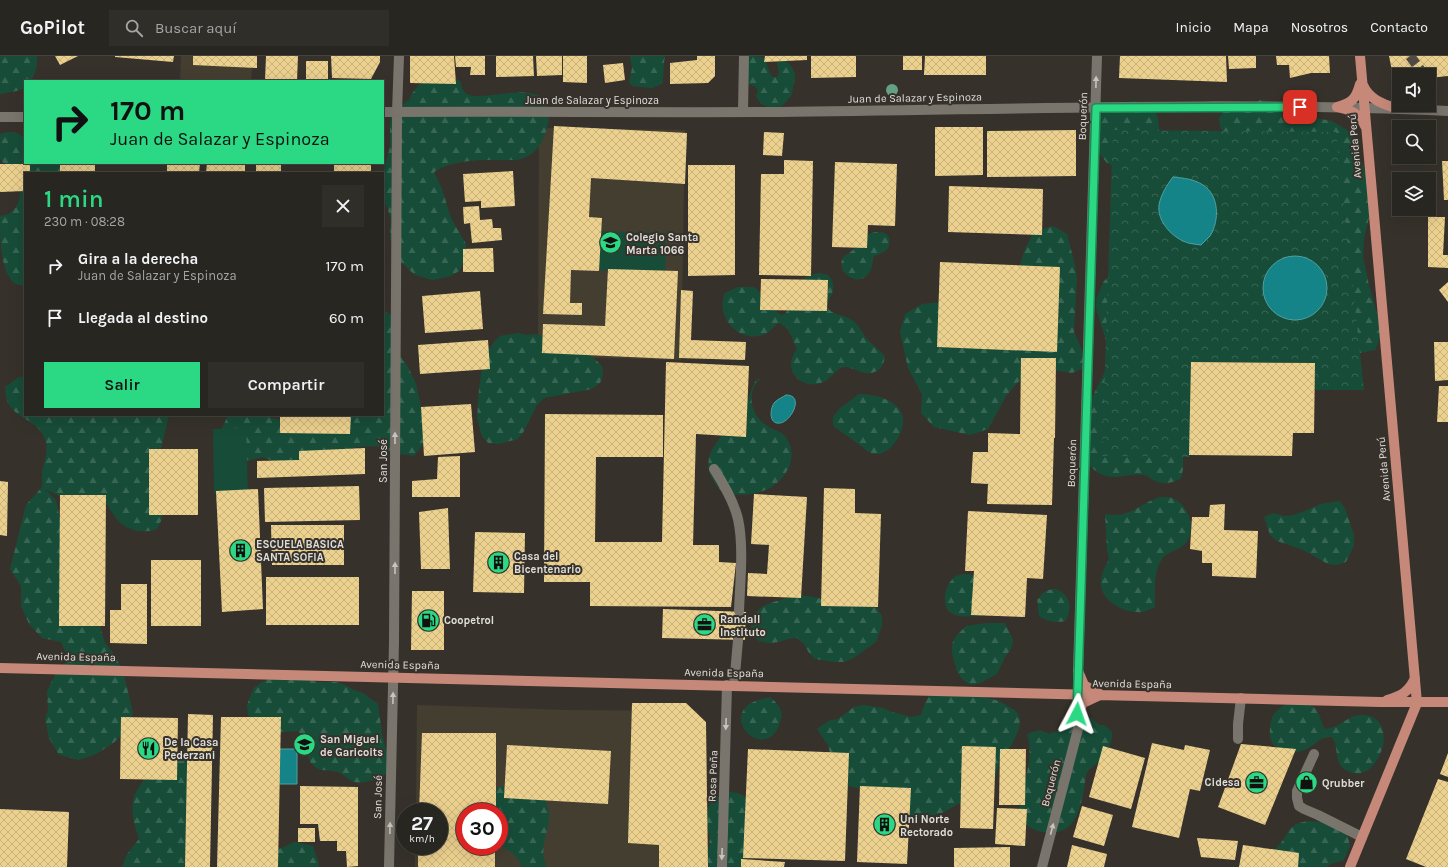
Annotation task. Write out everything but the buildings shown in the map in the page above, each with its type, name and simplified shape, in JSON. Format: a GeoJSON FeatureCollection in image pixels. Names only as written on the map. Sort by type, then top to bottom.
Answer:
{"type":"FeatureCollection","features":[{"type":"Feature","properties":{"kind":"main road","name":"Avenida Perú"},"geometry":{"type":"LineString","coordinates":[[1350,867],[1417,703],[1360,56]]}},
{"type":"Feature","properties":{"kind":"main road"},"geometry":{"type":"LineString","coordinates":[[1337,107],[1348,104],[1354,99],[1362,80]]}},
{"type":"Feature","properties":{"kind":"main road"},"geometry":{"type":"LineString","coordinates":[[1362,80],[1366,92],[1372,98],[1384,105],[1392,107]]}},
{"type":"Feature","properties":{"kind":"main road"},"geometry":{"type":"LineString","coordinates":[[1337,107],[1356,113],[1362,119],[1366,128]]}},
{"type":"Feature","properties":{"kind":"main road","name":"Avenida España"},"geometry":{"type":"LineString","coordinates":[[0,668],[1417,703],[1448,702]]}},
{"type":"Feature","properties":{"kind":"main road"},"geometry":{"type":"LineString","coordinates":[[1078,671],[1084,684],[1102,695]]}},
{"type":"Feature","properties":{"kind":"main road"},"geometry":{"type":"LineString","coordinates":[[1380,702],[1405,692],[1411,687],[1415,678]]}},
{"type":"Feature","properties":{"kind":"main road"},"geometry":{"type":"LineString","coordinates":[[1077,714],[1084,703],[1102,695]]}},
{"type":"Feature","properties":{"kind":"main road"},"geometry":{"type":"LineString","coordinates":[[1409,723],[1416,716],[1433,705],[1448,702]]}},
{"type":"Feature","properties":{"kind":"street","name":"San José"},"geometry":{"type":"LineString","coordinates":[[389,867],[393,677],[397,112],[399,56]]}},
{"type":"Feature","properties":{"kind":"street"},"geometry":{"type":"LineString","coordinates":[[743,112],[744,56]]}},
{"type":"Feature","properties":{"kind":"street","name":"Boquerón"},"geometry":{"type":"LineString","coordinates":[[1042,867],[1078,729],[1078,671],[1097,56]]}},
{"type":"Feature","properties":{"kind":"street","name":"Juan de Salazar y Espinoza"},"geometry":{"type":"LineString","coordinates":[[384,112],[743,112],[1096,108],[1392,108]]}},
{"type":"Feature","properties":{"kind":"street","name":"Juan de Salazar y Espinoza"},"geometry":{"type":"LineString","coordinates":[[1436,109],[1448,111]]}},
{"type":"Feature","properties":{"kind":"street"},"geometry":{"type":"LineString","coordinates":[[0,117],[24,117]]}},
{"type":"Feature","properties":{"kind":"street"},"geometry":{"type":"LineString","coordinates":[[714,469],[724,486],[738,518],[741,553],[738,611]]}},
{"type":"Feature","properties":{"kind":"street","name":"Rosa Peña"},"geometry":{"type":"LineString","coordinates":[[722,867],[730,686],[738,640]]}},
{"type":"Feature","properties":{"kind":"street"},"geometry":{"type":"LineString","coordinates":[[1238,739],[1241,698]]}},
{"type":"Feature","properties":{"kind":"street"},"geometry":{"type":"LineString","coordinates":[[1314,754],[1297,791],[1299,806],[1362,837]]}},
{"type":"Feature","properties":{"kind":"shaded area"},"geometry":{"type":"Polygon","coordinates":[[[181,56],[253,56],[251,80],[180,80],[181,56]]]}},
{"type":"Feature","properties":{"kind":"shaded area","name":"Colegio Santa Marta 1066"},"geometry":{"type":"Polygon","coordinates":[[[539,128],[685,130],[681,360],[538,356],[539,128]]]}},
{"type":"Feature","properties":{"kind":"shaded area"},"geometry":{"type":"Polygon","coordinates":[[[417,705],[566,710],[697,711],[694,867],[415,867],[415,855],[448,855],[448,803],[416,803],[417,705]]]}},
{"type":"Feature","properties":{"kind":"green space"},"geometry":{"type":"Polygon","coordinates":[[[0,56],[37,56],[35,72],[31,80],[24,80],[24,88],[0,94],[0,56]]]}},
{"type":"Feature","properties":{"kind":"green space"},"geometry":{"type":"Polygon","coordinates":[[[630,56],[665,56],[662,84],[652,88],[632,86],[629,82],[632,68],[630,56]]]}},
{"type":"Feature","properties":{"kind":"green space"},"geometry":{"type":"Polygon","coordinates":[[[747,56],[764,58],[772,77],[777,77],[779,73],[777,63],[781,61],[786,61],[793,69],[795,78],[791,97],[782,106],[772,108],[761,104],[756,96],[758,91],[756,87],[749,84],[747,79],[747,56]]]}},
{"type":"Feature","properties":{"kind":"green space"},"geometry":{"type":"Polygon","coordinates":[[[451,76],[460,81],[464,91],[470,95],[479,96],[516,92],[535,94],[542,98],[547,104],[549,112],[547,129],[544,137],[535,151],[529,155],[513,160],[482,160],[457,163],[434,172],[442,189],[451,218],[466,244],[466,253],[464,263],[459,271],[451,276],[433,280],[415,275],[402,263],[392,247],[390,238],[391,219],[384,199],[383,172],[390,147],[390,119],[394,111],[410,99],[411,95],[423,79],[451,76]]]}},
{"type":"Feature","properties":{"kind":"green space"},"geometry":{"type":"Polygon","coordinates":[[[1260,100],[1269,101],[1283,115],[1303,116],[1332,121],[1347,130],[1352,138],[1366,174],[1371,210],[1364,238],[1363,257],[1381,332],[1375,350],[1356,354],[1231,143],[1220,127],[1219,118],[1224,111],[1244,111],[1260,100]]]}},
{"type":"Feature","properties":{"kind":"green space"},"geometry":{"type":"Polygon","coordinates":[[[1135,101],[1147,105],[1155,112],[1158,121],[1159,135],[1116,167],[1107,163],[1095,148],[1095,123],[1108,107],[1135,101]]]}},
{"type":"Feature","properties":{"kind":"green space"},"geometry":{"type":"Polygon","coordinates":[[[1113,130],[1336,132],[1364,390],[1315,390],[1315,363],[1191,362],[1190,457],[1102,456],[1113,130]]]}},
{"type":"Feature","properties":{"kind":"green space"},"geometry":{"type":"Polygon","coordinates":[[[8,132],[17,133],[24,137],[24,164],[73,164],[74,172],[24,172],[24,286],[13,282],[5,269],[3,261],[0,216],[13,211],[19,200],[21,190],[0,159],[0,134],[8,132]]]}},
{"type":"Feature","properties":{"kind":"green space"},"geometry":{"type":"Polygon","coordinates":[[[1053,226],[1067,234],[1074,261],[1077,278],[1074,332],[1089,366],[1072,373],[1054,370],[1035,372],[1018,382],[1006,396],[988,429],[970,435],[934,427],[921,413],[922,394],[908,368],[900,332],[905,314],[922,304],[942,302],[1019,268],[1025,249],[1034,231],[1053,226]]]}},
{"type":"Feature","properties":{"kind":"green space"},"geometry":{"type":"Polygon","coordinates":[[[596,231],[666,233],[665,272],[595,270],[596,231]]]}},
{"type":"Feature","properties":{"kind":"green space"},"geometry":{"type":"Polygon","coordinates":[[[876,232],[884,233],[888,236],[890,243],[887,250],[873,257],[871,268],[867,276],[861,279],[849,277],[844,272],[842,267],[843,258],[853,250],[865,236],[876,232]]]}},
{"type":"Feature","properties":{"kind":"green space"},"geometry":{"type":"Polygon","coordinates":[[[1118,268],[1206,369],[1183,440],[1183,469],[1181,478],[1172,482],[1166,483],[1155,481],[1144,475],[1108,476],[1094,470],[1087,463],[1087,408],[1107,364],[1107,344],[1096,308],[1096,299],[1104,281],[1118,268]]]}},
{"type":"Feature","properties":{"kind":"green space"},"geometry":{"type":"Polygon","coordinates":[[[819,273],[828,275],[833,283],[833,290],[826,305],[828,309],[834,313],[849,318],[854,322],[866,338],[884,355],[882,366],[877,371],[868,373],[844,367],[839,369],[824,382],[816,384],[805,383],[794,375],[792,370],[792,359],[797,349],[790,333],[785,327],[778,323],[763,335],[745,335],[731,326],[726,319],[723,310],[725,293],[738,287],[753,287],[757,289],[773,309],[781,315],[785,314],[797,288],[804,278],[819,273]]]}},
{"type":"Feature","properties":{"kind":"green space"},"geometry":{"type":"Polygon","coordinates":[[[384,311],[394,318],[400,333],[397,352],[408,367],[416,384],[424,421],[426,440],[414,456],[395,453],[377,446],[357,447],[299,462],[280,463],[262,457],[241,462],[220,433],[228,416],[264,416],[281,420],[329,416],[384,416],[384,311]]]}},
{"type":"Feature","properties":{"kind":"green space"},"geometry":{"type":"Polygon","coordinates":[[[518,333],[545,336],[587,354],[602,366],[603,375],[600,383],[592,389],[544,398],[537,405],[524,431],[518,439],[498,444],[488,443],[482,436],[477,418],[483,360],[493,343],[500,336],[518,333]]]}},
{"type":"Feature","properties":{"kind":"green space"},"geometry":{"type":"Polygon","coordinates":[[[19,377],[24,377],[24,416],[169,416],[157,465],[163,512],[157,529],[141,531],[130,529],[120,522],[105,502],[59,496],[45,489],[56,500],[64,538],[83,571],[105,643],[117,658],[124,675],[133,713],[127,731],[112,744],[96,754],[79,760],[59,755],[49,738],[45,719],[48,710],[47,691],[56,673],[69,659],[61,642],[42,638],[29,624],[21,606],[21,586],[10,569],[26,505],[42,487],[42,472],[47,449],[45,440],[40,430],[12,409],[8,403],[5,387],[19,377]]]}},
{"type":"Feature","properties":{"kind":"green space"},"geometry":{"type":"Polygon","coordinates":[[[761,378],[757,382],[752,393],[752,404],[754,410],[760,420],[768,427],[784,435],[789,443],[791,460],[784,475],[778,482],[763,491],[743,495],[723,493],[713,481],[709,470],[709,460],[717,441],[743,409],[756,380],[761,378]]]}},
{"type":"Feature","properties":{"kind":"green space"},"geometry":{"type":"Polygon","coordinates":[[[859,394],[884,398],[895,405],[902,414],[903,420],[900,435],[896,442],[884,452],[878,454],[870,452],[833,426],[833,417],[839,409],[859,394]]]}},
{"type":"Feature","properties":{"kind":"green space"},"geometry":{"type":"Polygon","coordinates":[[[246,428],[248,493],[214,493],[213,429],[246,428]]]}},
{"type":"Feature","properties":{"kind":"green space"},"geometry":{"type":"Polygon","coordinates":[[[1160,497],[1169,497],[1176,500],[1186,510],[1191,524],[1189,538],[1185,544],[1164,556],[1159,564],[1155,582],[1155,607],[1142,612],[1126,610],[1114,605],[1106,596],[1101,586],[1104,568],[1109,559],[1105,514],[1113,515],[1127,513],[1160,497]]]}},
{"type":"Feature","properties":{"kind":"green space"},"geometry":{"type":"Polygon","coordinates":[[[1339,501],[1345,508],[1354,535],[1354,545],[1346,562],[1337,565],[1328,564],[1303,550],[1277,541],[1270,535],[1264,517],[1273,513],[1284,516],[1294,515],[1320,504],[1339,501]]]}},
{"type":"Feature","properties":{"kind":"green space"},"geometry":{"type":"Polygon","coordinates":[[[965,574],[974,575],[984,609],[979,616],[954,615],[946,605],[945,594],[952,579],[956,576],[965,574]]]}},
{"type":"Feature","properties":{"kind":"green space"},"geometry":{"type":"Polygon","coordinates":[[[1056,589],[1065,595],[1069,602],[1069,611],[1066,621],[1052,622],[1039,616],[1037,598],[1039,599],[1046,591],[1056,589]]]}},
{"type":"Feature","properties":{"kind":"green space"},"geometry":{"type":"Polygon","coordinates":[[[799,595],[819,598],[839,604],[868,605],[877,608],[882,616],[882,625],[876,642],[852,659],[843,662],[834,662],[815,659],[809,653],[804,644],[797,638],[770,643],[762,642],[756,638],[752,633],[751,627],[755,614],[760,609],[774,602],[799,595]]]}},
{"type":"Feature","properties":{"kind":"green space"},"geometry":{"type":"Polygon","coordinates":[[[987,623],[1005,623],[1013,640],[1011,649],[1005,657],[997,674],[980,683],[971,685],[963,680],[957,672],[952,653],[952,644],[956,636],[966,626],[987,623]]]}},
{"type":"Feature","properties":{"kind":"green space"},"geometry":{"type":"Polygon","coordinates":[[[298,673],[316,682],[336,682],[345,685],[363,693],[378,704],[382,734],[389,762],[389,772],[373,780],[354,782],[338,772],[321,770],[315,767],[308,758],[305,741],[298,731],[270,733],[253,723],[248,715],[247,705],[254,688],[262,682],[280,675],[298,673]]]}},
{"type":"Feature","properties":{"kind":"green space"},"geometry":{"type":"Polygon","coordinates":[[[942,686],[951,686],[999,701],[1016,711],[1020,719],[1019,729],[1011,746],[1004,753],[1000,761],[992,788],[985,795],[958,804],[942,813],[924,818],[915,818],[905,815],[867,791],[849,786],[840,781],[832,763],[828,745],[817,729],[828,721],[838,719],[854,707],[863,705],[883,708],[911,717],[921,715],[930,695],[942,686]]]}},
{"type":"Feature","properties":{"kind":"green space"},"geometry":{"type":"Polygon","coordinates":[[[770,697],[780,708],[782,715],[780,723],[774,734],[766,739],[758,739],[751,736],[745,729],[741,722],[742,713],[749,704],[770,697]]]}},
{"type":"Feature","properties":{"kind":"green space"},"geometry":{"type":"Polygon","coordinates":[[[1288,703],[1303,703],[1311,705],[1318,712],[1325,729],[1334,727],[1351,717],[1359,715],[1376,719],[1382,728],[1384,740],[1381,752],[1375,763],[1366,771],[1355,773],[1343,768],[1338,761],[1332,737],[1322,739],[1307,749],[1299,752],[1288,752],[1277,748],[1270,738],[1271,721],[1275,712],[1288,703]]]}},
{"type":"Feature","properties":{"kind":"green space"},"geometry":{"type":"Polygon","coordinates":[[[1092,718],[1099,725],[1104,725],[1112,732],[1110,746],[1103,757],[1087,772],[1079,810],[1076,818],[1071,824],[1058,832],[1035,830],[1024,822],[1020,811],[1020,797],[1029,761],[1030,747],[1027,734],[1040,730],[1049,734],[1058,731],[1064,723],[1073,719],[1092,718]]]}},
{"type":"Feature","properties":{"kind":"green space"},"geometry":{"type":"Polygon","coordinates":[[[179,758],[189,759],[188,867],[122,867],[127,854],[139,839],[133,816],[133,803],[138,788],[157,768],[179,758]]]}},
{"type":"Feature","properties":{"kind":"green space"},"geometry":{"type":"Polygon","coordinates":[[[516,783],[542,794],[549,812],[543,852],[547,867],[521,867],[516,856],[508,850],[508,803],[490,803],[497,788],[516,783]]]}},
{"type":"Feature","properties":{"kind":"green space"},"geometry":{"type":"Polygon","coordinates":[[[725,792],[735,792],[740,794],[744,796],[747,801],[749,818],[743,867],[705,867],[710,839],[706,820],[706,811],[711,803],[725,792]]]}},
{"type":"Feature","properties":{"kind":"green space"},"geometry":{"type":"Polygon","coordinates":[[[1309,821],[1329,823],[1345,833],[1348,837],[1350,846],[1344,860],[1326,867],[1285,867],[1276,853],[1276,848],[1292,827],[1301,822],[1309,821]]]}},
{"type":"Feature","properties":{"kind":"green space"},"geometry":{"type":"Polygon","coordinates":[[[295,842],[313,846],[319,864],[318,867],[266,867],[268,854],[295,842]]]}},
{"type":"Feature","properties":{"kind":"water"},"geometry":{"type":"Polygon","coordinates":[[[1173,177],[1188,179],[1200,183],[1208,189],[1215,201],[1216,215],[1213,230],[1210,236],[1201,245],[1188,243],[1173,235],[1162,221],[1159,211],[1161,197],[1166,186],[1173,177]]]}},
{"type":"Feature","properties":{"kind":"water"},"geometry":{"type":"Polygon","coordinates":[[[1295,256],[1313,262],[1321,270],[1327,288],[1321,306],[1313,314],[1295,320],[1277,314],[1269,306],[1263,288],[1269,270],[1277,262],[1295,256]]]}},
{"type":"Feature","properties":{"kind":"water"},"geometry":{"type":"Polygon","coordinates":[[[786,395],[792,396],[795,399],[794,409],[792,414],[784,422],[776,423],[773,421],[771,415],[773,404],[786,395]]]}},
{"type":"Feature","properties":{"kind":"water"},"geometry":{"type":"Polygon","coordinates":[[[277,749],[297,749],[297,784],[276,784],[277,749]]]}},
{"type":"Feature","properties":{"kind":"tunnel"},"geometry":{"type":"LineString","coordinates":[[1410,56],[1419,68]]}},
{"type":"Feature","properties":{"kind":"tunnel"},"geometry":{"type":"LineString","coordinates":[[738,640],[739,611]]}},
{"type":"Feature","properties":{"kind":"place","name":"Colegio Santa Marta 1066"},"geometry":{"type":"Point","coordinates":[611,243]}},
{"type":"Feature","properties":{"kind":"place","name":"ESCUELA BASICA SANTA SOFIA"},"geometry":{"type":"Point","coordinates":[240,550]}},
{"type":"Feature","properties":{"kind":"place","name":"Casa del Bicentenario"},"geometry":{"type":"Point","coordinates":[499,562]}},
{"type":"Feature","properties":{"kind":"place","name":"Coopetrol"},"geometry":{"type":"Point","coordinates":[428,620]}},
{"type":"Feature","properties":{"kind":"place","name":"Randall Instituto"},"geometry":{"type":"Point","coordinates":[704,625]}},
{"type":"Feature","properties":{"kind":"place","name":"San Miguel de Garicoits"},"geometry":{"type":"Point","coordinates":[305,745]}},
{"type":"Feature","properties":{"kind":"place","name":"De la Casa Pederzani"},"geometry":{"type":"Point","coordinates":[149,748]}},
{"type":"Feature","properties":{"kind":"place","name":"Cidesa"},"geometry":{"type":"Point","coordinates":[1256,782]}},
{"type":"Feature","properties":{"kind":"place","name":"Qrubber"},"geometry":{"type":"Point","coordinates":[1307,783]}},
{"type":"Feature","properties":{"kind":"place","name":"Uni Norte Rectorado"},"geometry":{"type":"Point","coordinates":[884,825]}},
{"type":"Feature","properties":{"kind":"route"},"geometry":{"type":"LineString","coordinates":[[1077,714],[1079,694],[1078,671],[1096,108],[1300,107]]}}]}
